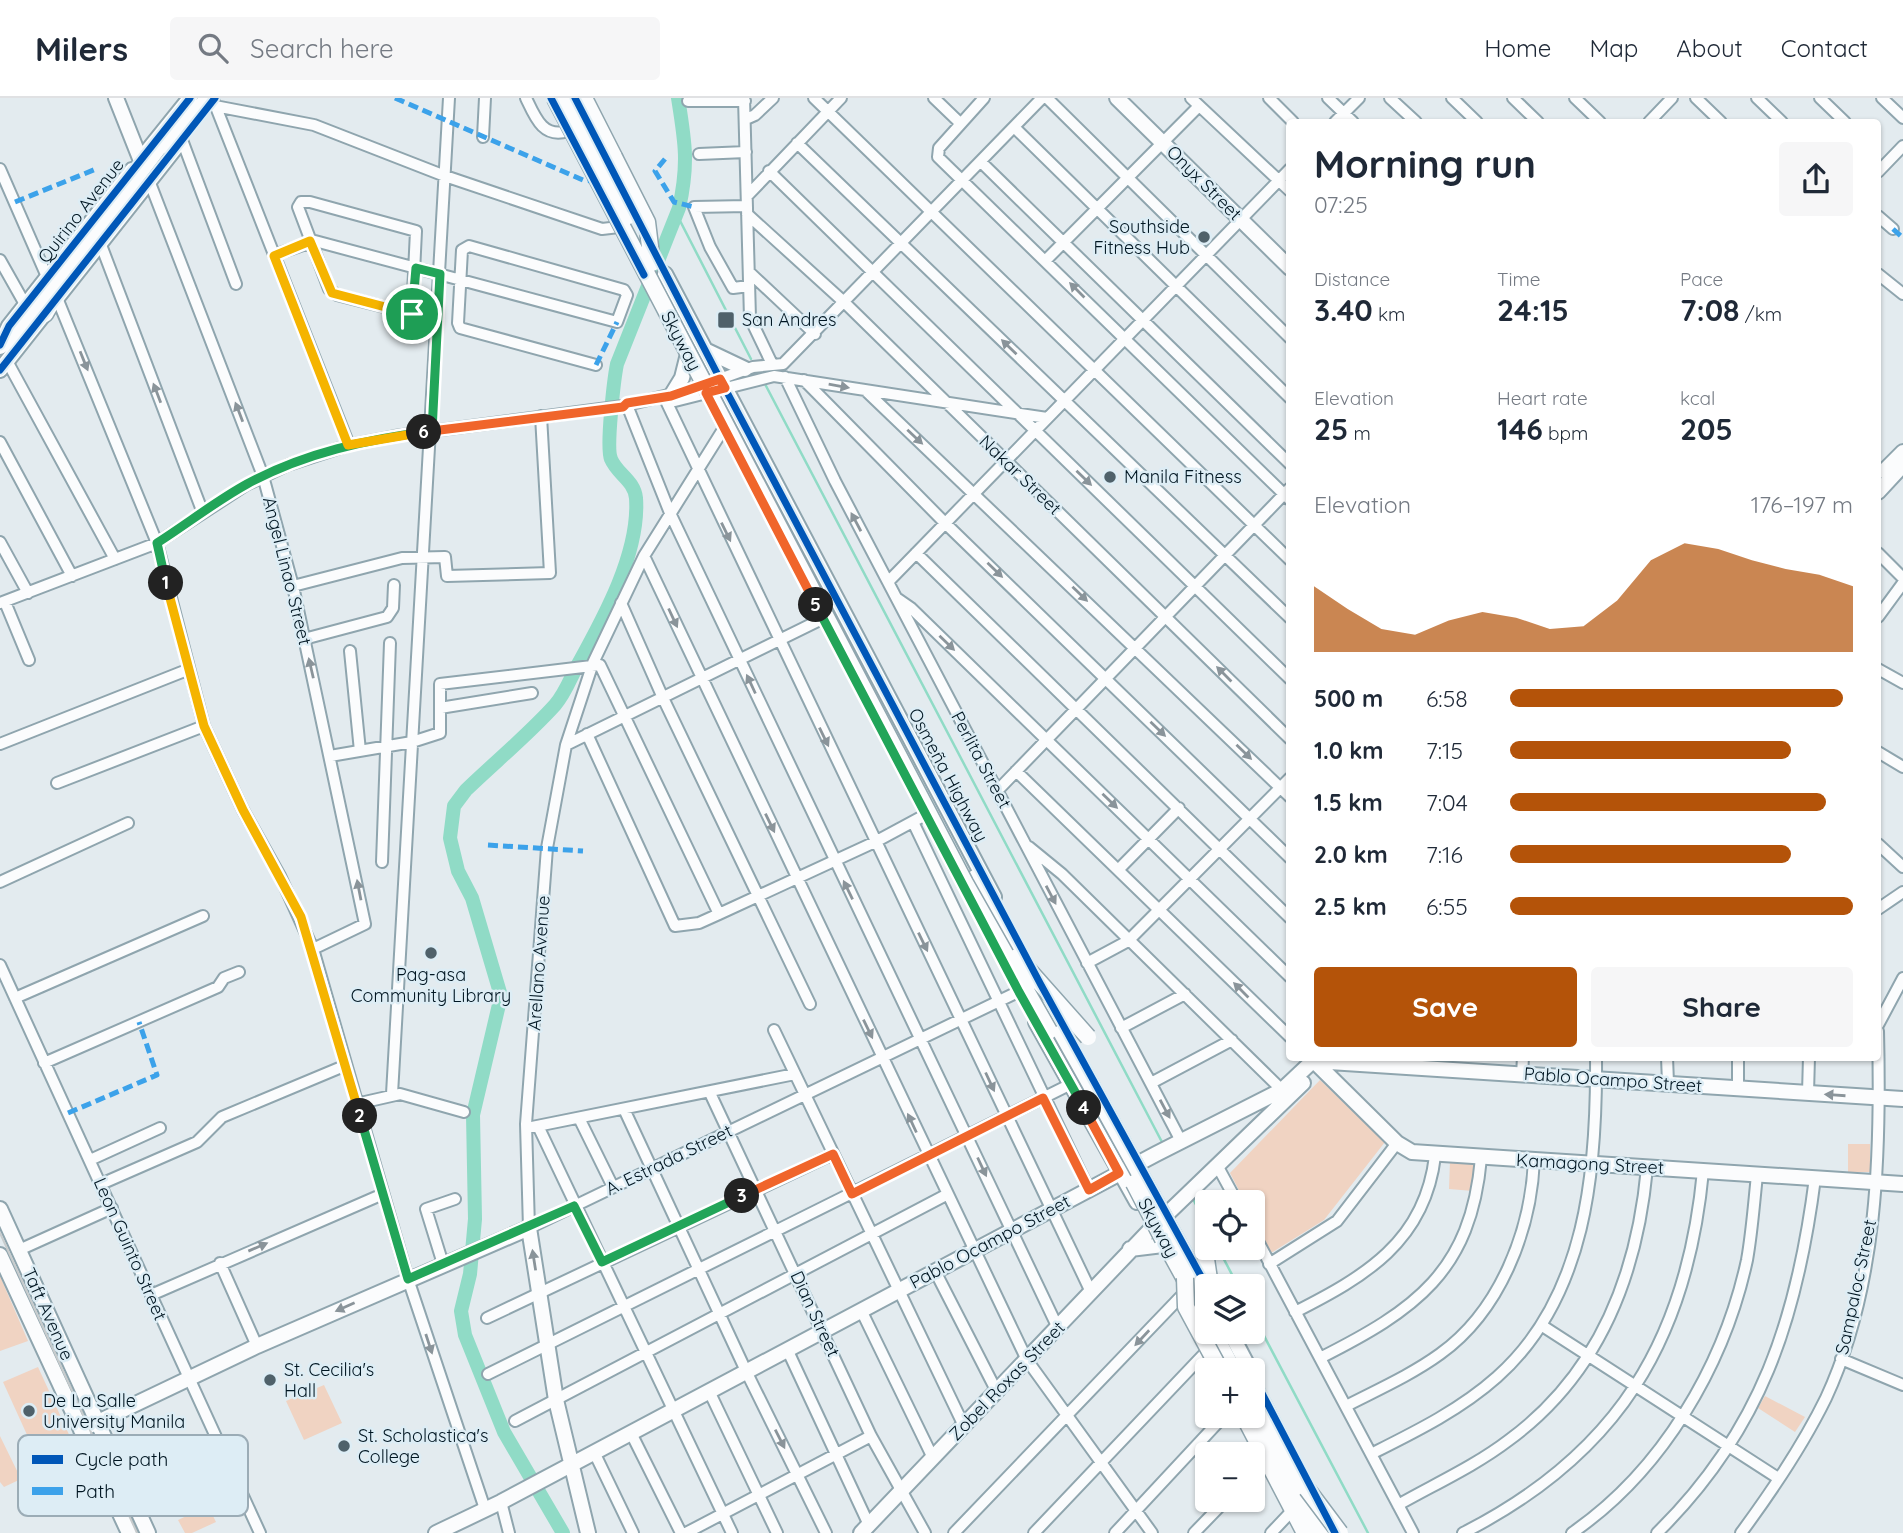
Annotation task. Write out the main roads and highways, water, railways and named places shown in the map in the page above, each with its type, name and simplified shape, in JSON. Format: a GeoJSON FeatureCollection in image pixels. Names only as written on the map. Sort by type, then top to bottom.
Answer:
{"type":"FeatureCollection","features":[{"type":"Feature","properties":{"kind":"highway","name":"Skyway"},"geometry":{"type":"LineString","coordinates":[[553,98],[965,883],[1195,1298]]}},
{"type":"Feature","properties":{"kind":"highway","name":"Skyway"},"geometry":{"type":"LineString","coordinates":[[569,98],[653,265],[1017,957],[1195,1275]]}},
{"type":"Feature","properties":{"kind":"highway"},"geometry":{"type":"LineString","coordinates":[[585,98],[647,222],[653,265]]}},
{"type":"Feature","properties":{"kind":"highway"},"geometry":{"type":"LineString","coordinates":[[45,314],[63,281],[210,100]]}},
{"type":"Feature","properties":{"kind":"highway"},"geometry":{"type":"LineString","coordinates":[[0,345],[16,335],[210,100]]}},
{"type":"Feature","properties":{"kind":"highway"},"geometry":{"type":"LineString","coordinates":[[1017,957],[1087,1037]]}},
{"type":"Feature","properties":{"kind":"highway"},"geometry":{"type":"LineString","coordinates":[[1187,1283],[1186,1307],[1212,1358]]}},
{"type":"Feature","properties":{"kind":"highway"},"geometry":{"type":"LineString","coordinates":[[1265,1408],[1329,1533]]}},
{"type":"Feature","properties":{"kind":"highway"},"geometry":{"type":"LineString","coordinates":[[1248,1428],[1305,1533]]}},
{"type":"Feature","properties":{"kind":"highway"},"geometry":{"type":"LineString","coordinates":[[1263,1428],[1316,1533]]}},
{"type":"Feature","properties":{"kind":"highway"},"geometry":{"type":"LineString","coordinates":[[1307,1489],[1338,1533]]}},
{"type":"Feature","properties":{"kind":"main road","name":"Angel Linao Street"},"geometry":{"type":"LineString","coordinates":[[116,98],[150,183]]}},
{"type":"Feature","properties":{"kind":"main road","name":"Quirino Avenue"},"geometry":{"type":"LineString","coordinates":[[4,365],[45,314],[53,287],[140,160],[190,98]]}},
{"type":"Feature","properties":{"kind":"main road","name":"Osmeña Highway"},"geometry":{"type":"LineString","coordinates":[[553,98],[619,228],[653,265]]}},
{"type":"Feature","properties":{"kind":"main road","name":"Osmeña Highway"},"geometry":{"type":"LineString","coordinates":[[575,98],[653,265],[705,350],[1041,985],[1130,1168],[1160,1221],[1163,1245],[1187,1283]]}},
{"type":"Feature","properties":{"kind":"main road","name":"Onyx Street"},"geometry":{"type":"LineString","coordinates":[[1117,98],[1166,139]]}},
{"type":"Feature","properties":{"kind":"main road","name":"Onyx Street"},"geometry":{"type":"LineString","coordinates":[[1130,98],[1286,263]]}},
{"type":"Feature","properties":{"kind":"main road","name":"Quirino Avenue"},"geometry":{"type":"LineString","coordinates":[[0,345],[26,306],[53,287],[150,183],[210,100]]}},
{"type":"Feature","properties":{"kind":"main road","name":"Onyx Street"},"geometry":{"type":"LineString","coordinates":[[1244,216],[1286,252]]}},
{"type":"Feature","properties":{"kind":"main road","name":"Osmeña Highway"},"geometry":{"type":"LineString","coordinates":[[656,298],[926,814],[1071,1084],[1130,1168]]}},
{"type":"Feature","properties":{"kind":"main road"},"geometry":{"type":"LineString","coordinates":[[705,350],[745,369]]}},
{"type":"Feature","properties":{"kind":"main road"},"geometry":{"type":"LineString","coordinates":[[669,399],[682,378],[687,358]]}},
{"type":"Feature","properties":{"kind":"main road"},"geometry":{"type":"LineString","coordinates":[[1881,487],[1903,452]]}},
{"type":"Feature","properties":{"kind":"main road","name":"Osmeña Highway"},"geometry":{"type":"LineString","coordinates":[[1022,990],[1160,1221],[1199,1274]]}},
{"type":"Feature","properties":{"kind":"main road","name":"Pablo Ocampo Street"},"geometry":{"type":"LineString","coordinates":[[436,1533],[501,1502],[1282,1090],[1318,1061]]}},
{"type":"Feature","properties":{"kind":"main road","name":"Zobel Roxas Street"},"geometry":{"type":"LineString","coordinates":[[865,1529],[1130,1249],[1218,1167],[1318,1061]]}},
{"type":"Feature","properties":{"kind":"main road","name":"Kamagong Street"},"geometry":{"type":"LineString","coordinates":[[1320,1061],[1340,1087],[1396,1143],[1412,1152],[1434,1156],[1590,1163],[1903,1184]]}},
{"type":"Feature","properties":{"kind":"main road","name":"Pablo Ocampo Street"},"geometry":{"type":"LineString","coordinates":[[1327,1061],[1903,1099]]}},
{"type":"Feature","properties":{"kind":"main road"},"geometry":{"type":"LineString","coordinates":[[1340,1087],[1350,1064]]}},
{"type":"Feature","properties":{"kind":"main road","name":"Taft Avenue"},"geometry":{"type":"LineString","coordinates":[[0,1209],[103,1435]]}},
{"type":"Feature","properties":{"kind":"main road","name":"A. Estrada Street"},"geometry":{"type":"LineString","coordinates":[[81,1430],[257,1346],[529,1228]]}},
{"type":"Feature","properties":{"kind":"main road","name":"Arellano Avenue"},"geometry":{"type":"LineString","coordinates":[[529,1228],[556,1400],[588,1533]]}},
{"type":"Feature","properties":{"kind":"main road"},"geometry":{"type":"LineString","coordinates":[[1130,1249],[1163,1245]]}},
{"type":"Feature","properties":{"kind":"main road","name":"Taft Avenue"},"geometry":{"type":"LineString","coordinates":[[0,1255],[83,1435]]}},
{"type":"Feature","properties":{"kind":"main road"},"geometry":{"type":"LineString","coordinates":[[26,1310],[42,1301]]}},
{"type":"Feature","properties":{"kind":"main road"},"geometry":{"type":"LineString","coordinates":[[1265,1398],[1338,1533]]}},
{"type":"Feature","properties":{"kind":"main road","name":"Taft Avenue"},"geometry":{"type":"LineString","coordinates":[[122,1516],[130,1533]]}},
{"type":"Feature","properties":{"kind":"main road","name":"Taft Avenue"},"geometry":{"type":"LineString","coordinates":[[140,1516],[148,1533]]}},
{"type":"Feature","properties":{"kind":"waterway"},"geometry":{"type":"LineString","coordinates":[[563,1533],[504,1432],[465,1335],[461,1311],[470,1274],[475,1219],[473,1115],[501,996],[472,898],[458,871],[450,838],[454,806],[466,790],[534,727],[561,697],[607,608],[626,564],[636,519],[636,498],[632,486],[611,459],[609,442],[612,398],[617,364],[679,208],[685,153],[678,98]]}},
{"type":"Feature","properties":{"kind":"waterway"},"geometry":{"type":"LineString","coordinates":[[675,211],[751,359]]}},
{"type":"Feature","properties":{"kind":"waterway"},"geometry":{"type":"LineString","coordinates":[[765,384],[1163,1144]]}},
{"type":"Feature","properties":{"kind":"waterway"},"geometry":{"type":"LineString","coordinates":[[1192,1197],[1195,1203]]}},
{"type":"Feature","properties":{"kind":"waterway"},"geometry":{"type":"LineString","coordinates":[[1224,1260],[1232,1274]]}},
{"type":"Feature","properties":{"kind":"waterway"},"geometry":{"type":"LineString","coordinates":[[1265,1338],[1368,1533]]}},
{"type":"Feature","properties":{"kind":"tram line"},"geometry":{"type":"LineString","coordinates":[[0,1233],[92,1435]]}},
{"type":"Feature","properties":{"kind":"tram line"},"geometry":{"type":"LineString","coordinates":[[129,1516],[137,1533]]}},
{"type":"Feature","properties":{"kind":"place","name":"Southside Fitness Hub"},"geometry":{"type":"Point","coordinates":[1204,237]}},
{"type":"Feature","properties":{"kind":"place","name":"San Andres"},"geometry":{"type":"Point","coordinates":[726,320]}},
{"type":"Feature","properties":{"kind":"place","name":"Manila Fitness"},"geometry":{"type":"Point","coordinates":[1110,477]}},
{"type":"Feature","properties":{"kind":"place","name":"Pag-asa Community Library"},"geometry":{"type":"Point","coordinates":[431,953]}},
{"type":"Feature","properties":{"kind":"place","name":"St. Cecilia's Hall"},"geometry":{"type":"Point","coordinates":[270,1380]}},
{"type":"Feature","properties":{"kind":"place","name":"De La Salle University Manila"},"geometry":{"type":"Point","coordinates":[29,1411]}},
{"type":"Feature","properties":{"kind":"place","name":"St. Scholastica's College"},"geometry":{"type":"Point","coordinates":[344,1446]}}]}
